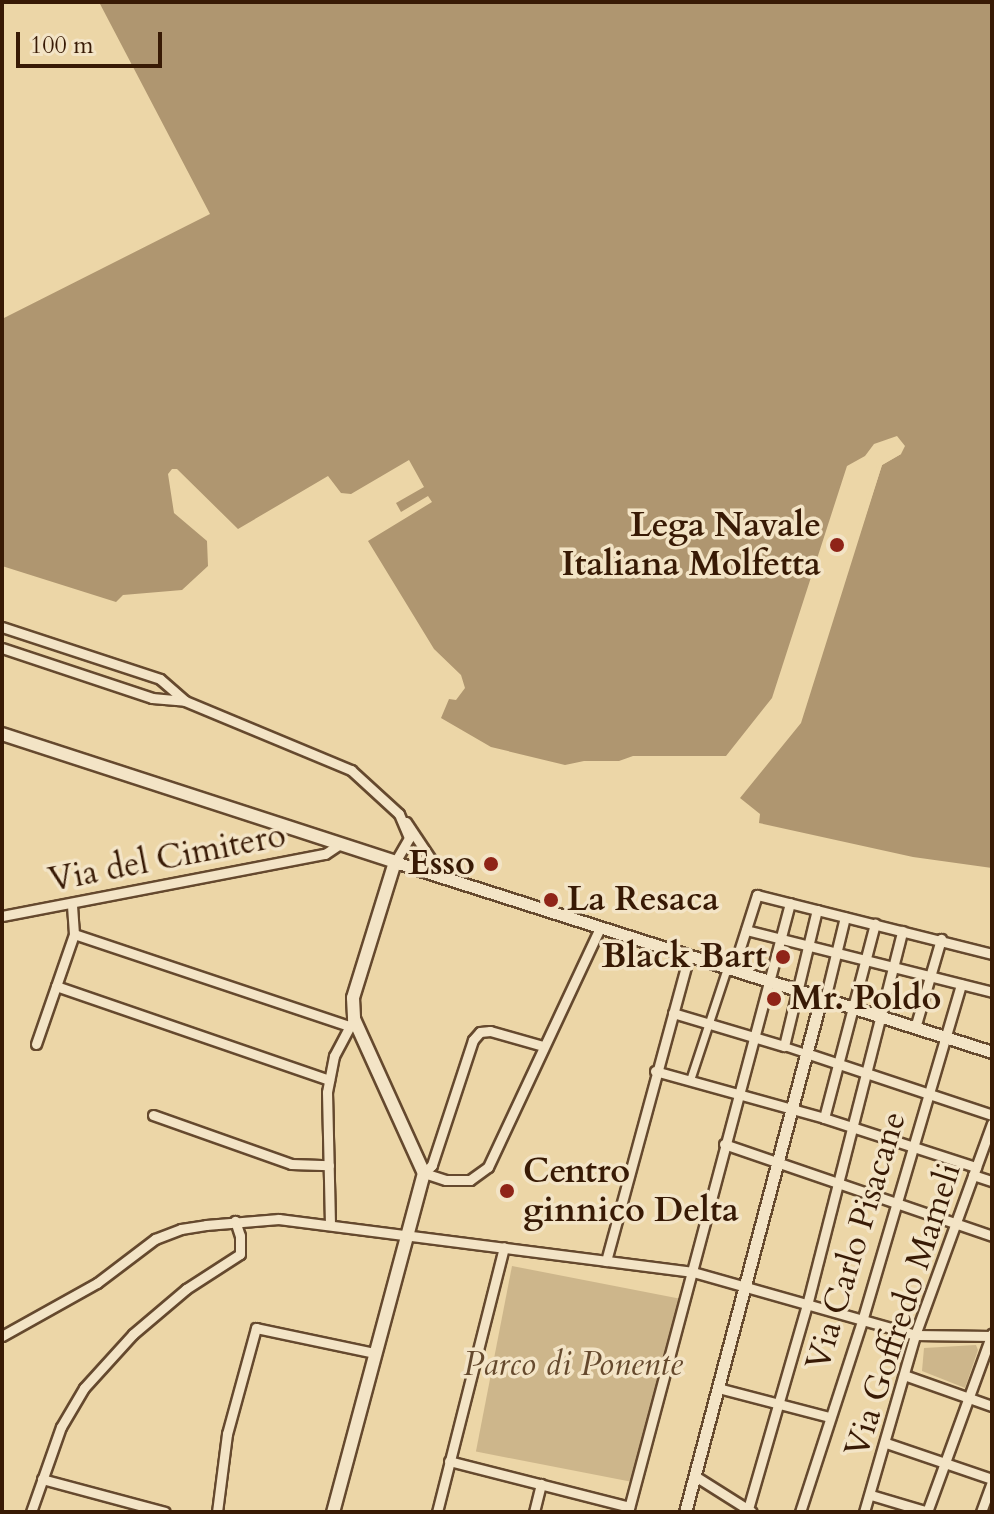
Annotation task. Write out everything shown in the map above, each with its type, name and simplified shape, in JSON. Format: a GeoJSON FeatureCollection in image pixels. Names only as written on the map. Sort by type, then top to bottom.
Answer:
{"type":"FeatureCollection","features":[{"type":"Feature","properties":{"kind":"main road"},"geometry":{"type":"LineString","coordinates":[[2,734],[395,862],[353,998],[351,1023],[424,1173],[333,1512]]}},
{"type":"Feature","properties":{"kind":"street"},"geometry":{"type":"LineString","coordinates":[[2,627],[160,679],[185,701]]}},
{"type":"Feature","properties":{"kind":"street"},"geometry":{"type":"LineString","coordinates":[[2,648],[152,698],[185,701],[351,770],[416,833],[430,863],[442,876]]}},
{"type":"Feature","properties":{"kind":"street"},"geometry":{"type":"LineString","coordinates":[[399,814],[409,838],[395,862],[989,1049]]}},
{"type":"Feature","properties":{"kind":"street"},"geometry":{"type":"LineString","coordinates":[[411,867],[419,853],[416,833]]}},
{"type":"Feature","properties":{"kind":"street","name":"Via del Cimitero"},"geometry":{"type":"LineString","coordinates":[[2,916],[325,854],[340,844]]}},
{"type":"Feature","properties":{"kind":"street"},"geometry":{"type":"LineString","coordinates":[[690,1080],[757,895],[992,954]]}},
{"type":"Feature","properties":{"kind":"street"},"geometry":{"type":"LineString","coordinates":[[36,1044],[74,934],[72,903]]}},
{"type":"Feature","properties":{"kind":"street"},"geometry":{"type":"LineString","coordinates":[[449,1461],[628,1510],[790,903]]}},
{"type":"Feature","properties":{"kind":"street"},"geometry":{"type":"LineString","coordinates":[[784,1046],[817,910]]}},
{"type":"Feature","properties":{"kind":"street"},"geometry":{"type":"LineString","coordinates":[[685,1512],[845,917]]}},
{"type":"Feature","properties":{"kind":"street"},"geometry":{"type":"LineString","coordinates":[[824,1118],[875,924]]}},
{"type":"Feature","properties":{"kind":"street"},"geometry":{"type":"LineString","coordinates":[[543,1046],[490,1031],[480,1032],[473,1040],[432,1165],[424,1173],[446,1180],[470,1180],[488,1167],[600,928]]}},
{"type":"Feature","properties":{"kind":"street"},"geometry":{"type":"LineString","coordinates":[[746,930],[992,992]]}},
{"type":"Feature","properties":{"kind":"street"},"geometry":{"type":"LineString","coordinates":[[695,1476],[750,1511],[776,1402],[807,1305],[902,931]]}},
{"type":"Feature","properties":{"kind":"street"},"geometry":{"type":"LineString","coordinates":[[74,934],[351,1023],[334,1056],[329,1080],[330,1224]]}},
{"type":"Feature","properties":{"kind":"street"},"geometry":{"type":"LineString","coordinates":[[915,1028],[941,939]]}},
{"type":"Feature","properties":{"kind":"street"},"geometry":{"type":"LineString","coordinates":[[606,1261],[655,1071],[689,956]]}},
{"type":"Feature","properties":{"kind":"street","name":"Via Carlo Pisacane"},"geometry":{"type":"LineString","coordinates":[[800,1512],[862,1321],[961,984]]}},
{"type":"Feature","properties":{"kind":"street"},"geometry":{"type":"LineString","coordinates":[[56,986],[329,1080]]}},
{"type":"Feature","properties":{"kind":"street"},"geometry":{"type":"LineString","coordinates":[[673,1013],[806,1053],[992,1115]]}},
{"type":"Feature","properties":{"kind":"street"},"geometry":{"type":"LineString","coordinates":[[655,1071],[739,1093],[912,1146],[992,1181]]}},
{"type":"Feature","properties":{"kind":"street"},"geometry":{"type":"LineString","coordinates":[[153,1115],[291,1164],[329,1165]]}},
{"type":"Feature","properties":{"kind":"street","name":"Via Goffredo Mameli"},"geometry":{"type":"LineString","coordinates":[[864,1512],[915,1335],[992,1124]]}},
{"type":"Feature","properties":{"kind":"street"},"geometry":{"type":"LineString","coordinates":[[724,1144],[992,1236]]}},
{"type":"Feature","properties":{"kind":"street"},"geometry":{"type":"LineString","coordinates":[[2,1336],[97,1283],[155,1239],[181,1229],[235,1221],[279,1219],[693,1272],[915,1335],[992,1335],[967,1397],[928,1512],[871,1495]]}},
{"type":"Feature","properties":{"kind":"street"},"geometry":{"type":"LineString","coordinates":[[31,1512],[61,1427],[84,1388],[144,1325],[186,1289],[240,1254],[240,1236],[235,1221]]}},
{"type":"Feature","properties":{"kind":"street"},"geometry":{"type":"LineString","coordinates":[[437,1512],[504,1247]]}},
{"type":"Feature","properties":{"kind":"street"},"geometry":{"type":"LineString","coordinates":[[217,1512],[227,1434],[256,1328],[375,1353]]}},
{"type":"Feature","properties":{"kind":"street"},"geometry":{"type":"LineString","coordinates":[[904,1375],[992,1406]]}},
{"type":"Feature","properties":{"kind":"street"},"geometry":{"type":"LineString","coordinates":[[718,1388],[829,1417]]}},
{"type":"Feature","properties":{"kind":"street"},"geometry":{"type":"LineString","coordinates":[[886,1443],[992,1481],[981,1512]]}},
{"type":"Feature","properties":{"kind":"street"},"geometry":{"type":"LineString","coordinates":[[42,1479],[165,1512]]}},
{"type":"Feature","properties":{"kind":"street"},"geometry":{"type":"LineString","coordinates":[[534,1512],[541,1484]]}},
{"type":"Feature","properties":{"kind":"green space","name":"Parco di Ponente"},"geometry":{"type":"Polygon","coordinates":[[[512,1266],[679,1298],[643,1484],[476,1452],[512,1266]]]}},
{"type":"Feature","properties":{"kind":"green space"},"geometry":{"type":"Polygon","coordinates":[[[976,1345],[978,1350],[965,1388],[922,1371],[924,1348],[976,1345]]]}},
{"type":"Feature","properties":{"kind":"shaded area"},"geometry":{"type":"Polygon","coordinates":[[[99,2],[992,2],[992,868],[913,857],[759,823],[760,814],[740,798],[801,723],[882,465],[901,454],[905,446],[897,436],[874,444],[865,456],[847,466],[772,698],[726,756],[633,756],[619,761],[584,761],[565,765],[491,747],[441,718],[449,699],[456,700],[465,688],[461,675],[434,649],[368,541],[432,502],[428,496],[401,512],[396,503],[424,487],[409,460],[351,494],[341,493],[328,476],[238,529],[177,469],[172,469],[168,474],[174,513],[207,541],[208,566],[182,590],[123,595],[116,602],[2,566],[2,319],[210,214],[99,2]]]}},
{"type":"Feature","properties":{"kind":"pier"},"geometry":{"type":"Polygon","coordinates":[[[901,445],[901,454],[882,465],[846,576],[843,575],[878,463],[898,451],[901,445]]]}},
{"type":"Feature","properties":{"kind":"place","name":"Lega Navale Italiana Molfetta"},"geometry":{"type":"Point","coordinates":[837,545]}},
{"type":"Feature","properties":{"kind":"place","name":"Esso"},"geometry":{"type":"Point","coordinates":[491,864]}},
{"type":"Feature","properties":{"kind":"place","name":"La Resaca"},"geometry":{"type":"Point","coordinates":[551,900]}},
{"type":"Feature","properties":{"kind":"place","name":"Black Bart"},"geometry":{"type":"Point","coordinates":[783,957]}},
{"type":"Feature","properties":{"kind":"place","name":"Mr. Poldo"},"geometry":{"type":"Point","coordinates":[774,999]}},
{"type":"Feature","properties":{"kind":"place","name":"Centro ginnico Delta"},"geometry":{"type":"Point","coordinates":[507,1191]}}]}
